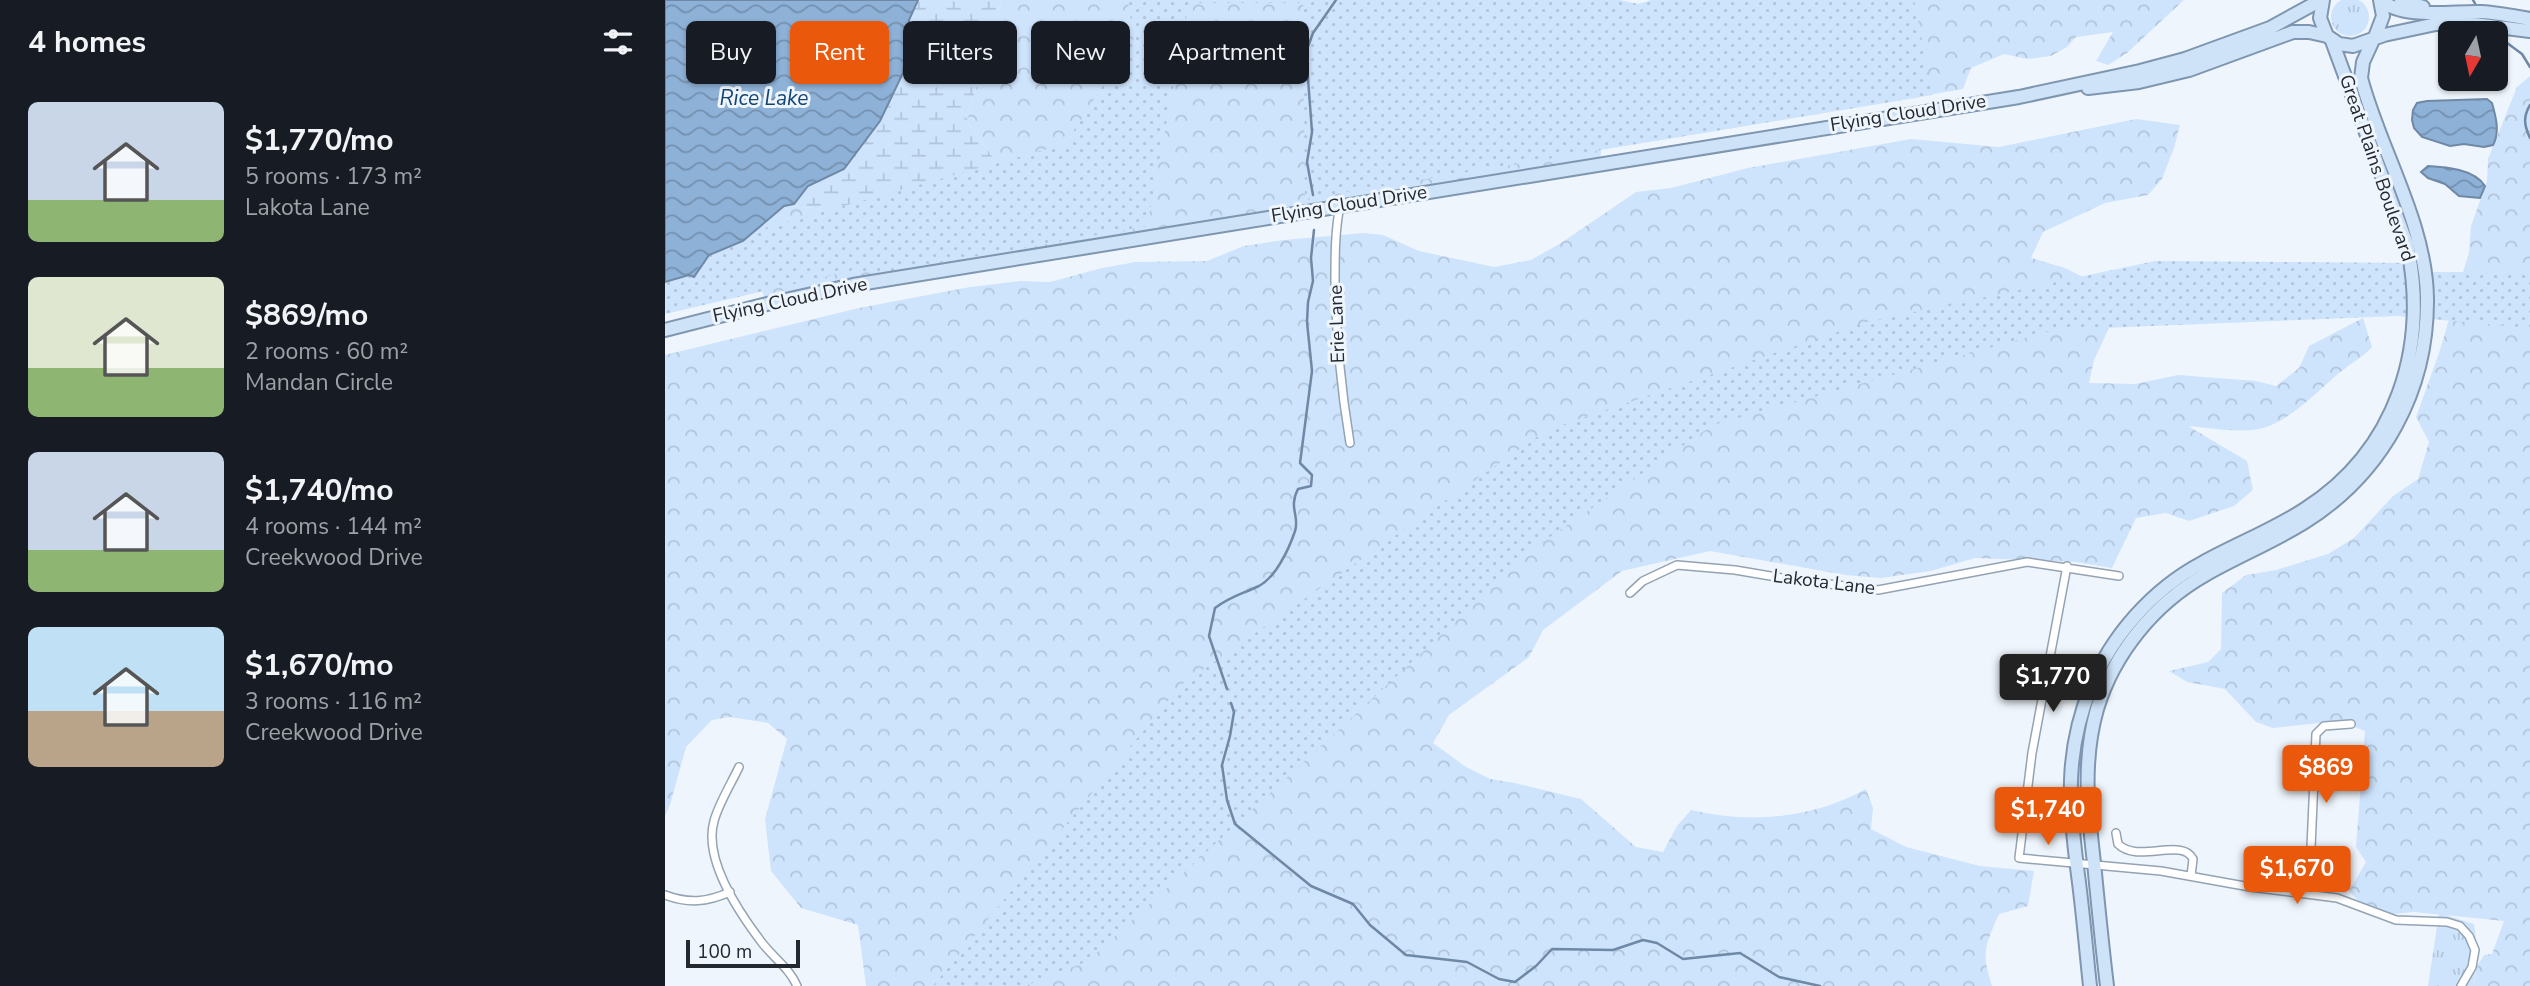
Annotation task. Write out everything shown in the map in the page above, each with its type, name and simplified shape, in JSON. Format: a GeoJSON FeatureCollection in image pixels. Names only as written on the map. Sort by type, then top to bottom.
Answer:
{"type":"FeatureCollection","features":[{"type":"Feature","properties":{"kind":"main road"},"geometry":{"type":"LineString","coordinates":[[2225,44],[2280,18],[2304,0]]}},
{"type":"Feature","properties":{"kind":"main road","name":"Flying Cloud Drive"},"geometry":{"type":"LineString","coordinates":[[665,330],[853,285],[2035,93],[2157,67],[2270,28],[2322,0]]}},
{"type":"Feature","properties":{"kind":"main road","name":"Great Plains Boulevard"},"geometry":{"type":"LineString","coordinates":[[2090,986],[2070,803],[2072,754],[2096,675],[2111,649],[2143,608],[2174,581],[2202,563],[2305,509],[2351,471],[2383,427],[2404,378],[2413,341],[2414,275],[2407,244],[2320,18],[2322,0]]}},
{"type":"Feature","properties":{"kind":"main road"},"geometry":{"type":"LineString","coordinates":[[2380,0],[2389,7],[2403,11],[2481,10],[2530,19]]}},
{"type":"Feature","properties":{"kind":"main road","name":"Great Plains Boulevard"},"geometry":{"type":"LineString","coordinates":[[2107,986],[2087,801],[2087,758],[2101,700],[2120,658],[2153,615],[2183,589],[2204,575],[2303,524],[2345,492],[2386,446],[2412,392],[2425,335],[2425,276],[2415,232],[2361,78],[2362,65],[2383,16],[2380,0]]}},
{"type":"Feature","properties":{"kind":"main road"},"geometry":{"type":"LineString","coordinates":[[2401,0],[2425,7],[2455,10]]}},
{"type":"Feature","properties":{"kind":"main road","name":"Flying Cloud Drive"},"geometry":{"type":"LineString","coordinates":[[2035,93],[2110,86],[2164,77],[2203,66],[2293,32],[2309,32],[2353,46],[2423,26],[2465,23],[2530,32]]}},
{"type":"Feature","properties":{"kind":"street","name":"Erie Lane"},"geometry":{"type":"LineString","coordinates":[[1341,205],[1336,238],[1336,310],[1340,379],[1350,443]]}},
{"type":"Feature","properties":{"kind":"street","name":"Lakota Lane"},"geometry":{"type":"LineString","coordinates":[[1630,593],[1643,581],[1677,565],[1724,568],[1878,590],[2010,563],[2045,563],[2119,576]]}},
{"type":"Feature","properties":{"kind":"street"},"geometry":{"type":"LineString","coordinates":[[2067,566],[2032,753],[2019,859],[2094,864],[2309,893],[2351,902],[2396,920],[2447,922],[2460,926],[2469,936],[2475,950],[2472,967],[2461,986]]}},
{"type":"Feature","properties":{"kind":"street"},"geometry":{"type":"LineString","coordinates":[[2309,893],[2316,734],[2324,726],[2351,724]]}},
{"type":"Feature","properties":{"kind":"street"},"geometry":{"type":"LineString","coordinates":[[739,767],[714,821],[712,852],[730,892],[758,938],[797,986]]}},
{"type":"Feature","properties":{"kind":"street"},"geometry":{"type":"LineString","coordinates":[[2116,833],[2118,844],[2124,849],[2152,853],[2179,849],[2186,851],[2193,859],[2191,876]]}},
{"type":"Feature","properties":{"kind":"street"},"geometry":{"type":"LineString","coordinates":[[665,895],[699,902],[730,892]]}},
{"type":"Feature","properties":{"kind":"green space"},"geometry":{"type":"Polygon","coordinates":[[[2343,-1],[2357,-1],[2364,3],[2368,10],[2368,24],[2364,31],[2357,35],[2343,35],[2336,31],[2332,24],[2332,10],[2336,3],[2343,-1]]]}},
{"type":"Feature","properties":{"kind":"green space"},"geometry":{"type":"Polygon","coordinates":[[[918,0],[1001,0],[995,21],[909,20],[918,0]]]}},
{"type":"Feature","properties":{"kind":"green space"},"geometry":{"type":"Polygon","coordinates":[[[1001,0],[1561,0],[1607,72],[1600,164],[767,304],[743,241],[785,206],[815,208],[835,218],[999,166],[967,121],[977,84],[1017,84],[1017,21],[995,21],[1001,0]]]}},
{"type":"Feature","properties":{"kind":"green space"},"geometry":{"type":"Polygon","coordinates":[[[1620,0],[1638,4],[1652,0],[1914,0],[1933,95],[1305,199],[1304,84],[1309,84],[1309,21],[1303,21],[1303,3],[1189,3],[1186,21],[1144,21],[1144,84],[1174,84],[1147,226],[882,273],[854,270],[665,314],[665,256],[1065,144],[1104,84],[1130,84],[1130,44],[1134,38],[1128,2],[1620,0]]]}},
{"type":"Feature","properties":{"kind":"green space"},"geometry":{"type":"Polygon","coordinates":[[[1784,0],[2184,0],[2127,53],[2108,65],[2096,61],[2113,32],[2076,37],[2067,47],[2051,56],[2028,59],[2004,54],[1971,68],[1963,89],[1655,141],[1784,0]]]}},
{"type":"Feature","properties":{"kind":"green space"},"geometry":{"type":"Polygon","coordinates":[[[903,73],[903,84],[977,84],[967,121],[999,166],[835,218],[815,208],[785,206],[794,203],[808,186],[844,169],[880,121],[903,73]]]}},
{"type":"Feature","properties":{"kind":"green space"},"geometry":{"type":"Polygon","coordinates":[[[2530,76],[2530,986],[2474,986],[2476,968],[2484,955],[2492,954],[2504,921],[2414,912],[2392,914],[2366,909],[2349,891],[2366,862],[2356,847],[2365,731],[2339,721],[2273,728],[2256,722],[2225,689],[2187,682],[2169,671],[2208,662],[2221,649],[2222,593],[2246,575],[2276,570],[2328,554],[2354,538],[2393,496],[2418,479],[2429,442],[2416,417],[2439,353],[2469,252],[2471,226],[2487,181],[2488,159],[2517,87],[2530,76]]]}},
{"type":"Feature","properties":{"kind":"green space"},"geometry":{"type":"Polygon","coordinates":[[[2136,119],[2180,125],[2162,179],[2148,195],[2105,203],[2043,232],[2031,258],[2065,268],[2099,285],[2109,328],[2094,360],[2089,383],[2135,384],[2178,375],[2256,381],[2276,386],[2299,368],[2309,346],[2363,318],[2372,347],[2283,419],[2251,430],[2188,426],[2247,461],[2253,490],[2234,506],[2189,521],[2166,513],[2136,518],[2112,568],[2076,562],[1975,558],[1931,571],[1881,578],[1845,575],[1710,551],[1622,571],[1543,630],[1529,657],[1449,715],[1433,743],[1466,767],[1490,779],[1581,799],[1636,847],[1663,852],[1677,826],[1691,810],[1736,817],[1780,816],[1824,807],[1866,789],[1873,808],[1871,829],[1906,847],[1980,866],[2034,871],[2028,906],[1999,914],[1990,934],[1986,965],[1992,986],[866,986],[858,925],[801,908],[771,871],[765,819],[787,739],[768,723],[730,717],[712,720],[686,747],[665,816],[665,355],[859,308],[970,287],[1020,281],[1050,282],[1136,262],[1207,261],[1244,246],[1284,240],[1364,233],[1383,235],[1419,251],[1494,267],[1531,260],[1636,192],[1671,188],[1748,168],[1911,139],[1999,147],[2136,119]]]}},
{"type":"Feature","properties":{"kind":"green space"},"geometry":{"type":"Polygon","coordinates":[[[2155,261],[2415,263],[2413,272],[2530,272],[2530,328],[2398,316],[2054,330],[1713,425],[1541,543],[1088,961],[1025,986],[933,986],[1181,685],[1547,430],[1867,322],[2155,261]]]}},
{"type":"Feature","properties":{"kind":"green space"},"geometry":{"type":"Polygon","coordinates":[[[2439,913],[2474,924],[2477,945],[2474,986],[2428,986],[2439,913]]]}},
{"type":"Feature","properties":{"kind":"water","name":"Rice Lake"},"geometry":{"type":"Polygon","coordinates":[[[665,0],[918,0],[909,21],[903,21],[903,73],[880,121],[844,169],[808,186],[794,204],[784,206],[743,241],[709,255],[694,277],[689,275],[665,282],[665,0]]]}},
{"type":"Feature","properties":{"kind":"water"},"geometry":{"type":"Polygon","coordinates":[[[2487,99],[2492,103],[2497,124],[2493,145],[2450,146],[2422,137],[2414,128],[2413,110],[2417,103],[2487,99]]]}},
{"type":"Feature","properties":{"kind":"water"},"geometry":{"type":"Polygon","coordinates":[[[2428,166],[2459,170],[2474,176],[2485,186],[2480,198],[2459,196],[2445,184],[2428,178],[2421,172],[2428,166]]]}},
{"type":"Feature","properties":{"kind":"waterway"},"geometry":{"type":"LineString","coordinates":[[1313,195],[1307,162],[1312,132],[1306,52],[1313,33],[1336,0]]}},
{"type":"Feature","properties":{"kind":"waterway"},"geometry":{"type":"LineString","coordinates":[[2473,0],[2477,7]]}},
{"type":"Feature","properties":{"kind":"waterway"},"geometry":{"type":"LineString","coordinates":[[2508,44],[2522,54],[2530,67]]}},
{"type":"Feature","properties":{"kind":"waterway"},"geometry":{"type":"LineString","coordinates":[[2530,105],[2525,121],[2530,138]]}},
{"type":"Feature","properties":{"kind":"waterway"},"geometry":{"type":"LineString","coordinates":[[1227,689],[1209,636],[1215,608],[1259,586],[1271,576],[1295,531],[1294,501],[1298,489],[1311,486],[1312,475],[1300,463],[1312,371],[1307,322],[1313,281],[1311,258],[1314,230]]}},
{"type":"Feature","properties":{"kind":"waterway"},"geometry":{"type":"LineString","coordinates":[[1231,703],[1234,712],[1222,765],[1227,800],[1235,824],[1311,886],[1353,904],[1370,925],[1406,955],[1467,962],[1499,979],[1515,982],[1552,949],[1613,950],[1643,940],[1657,943],[1683,959],[1740,953],[1779,977],[1820,986]]}}]}
